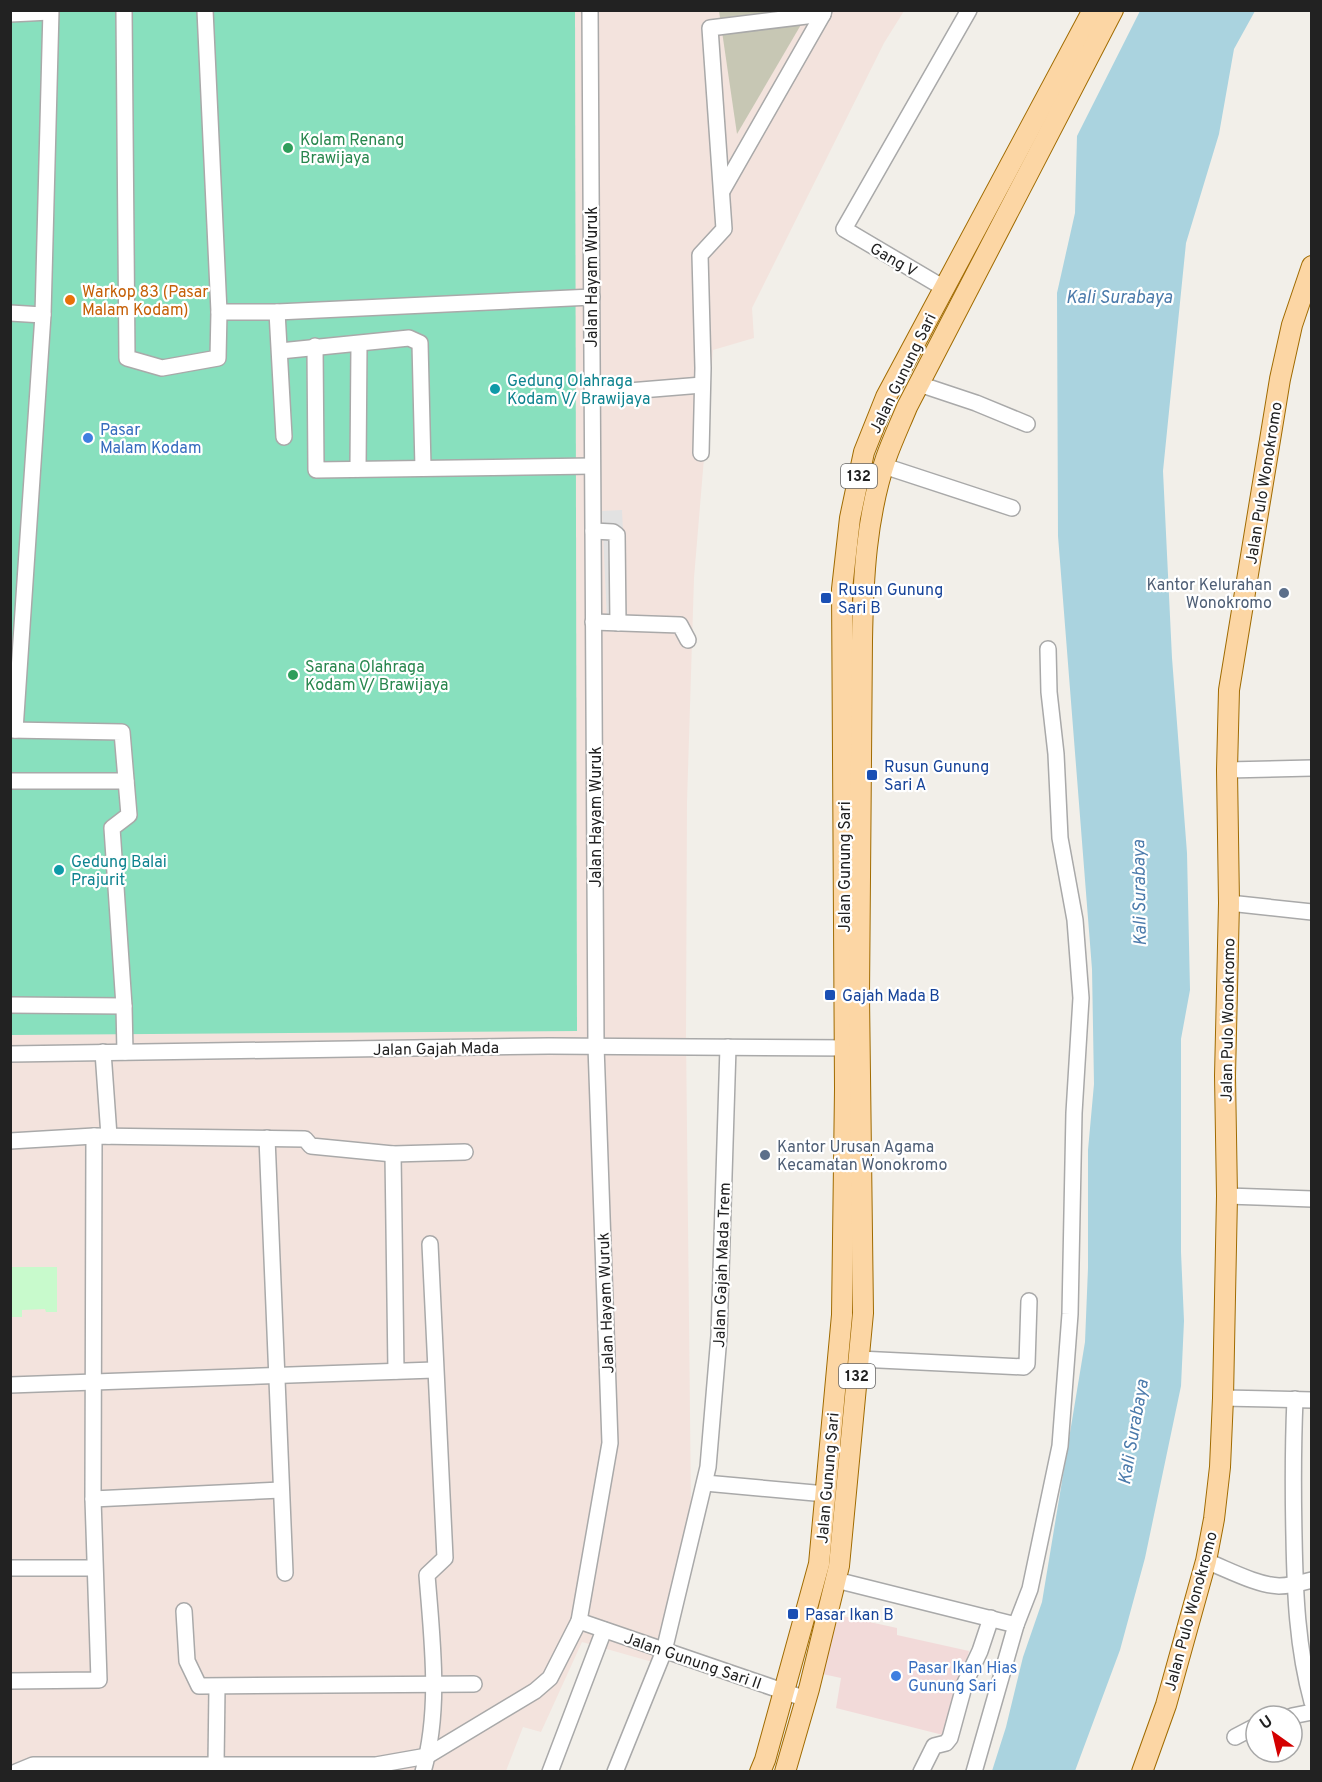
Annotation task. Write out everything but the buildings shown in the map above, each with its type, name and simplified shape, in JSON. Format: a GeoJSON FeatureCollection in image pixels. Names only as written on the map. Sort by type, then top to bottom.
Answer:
{"type":"FeatureCollection","features":[{"type":"Feature","properties":{"kind":"main road","name":"Jalan Gunung Sari"},"geometry":{"type":"LineString","coordinates":[[852,640],[862,590],[870,519],[884,466],[907,407],[1093,10]]}},
{"type":"Feature","properties":{"kind":"main road","name":"Jalan Gunung Sari"},"geometry":{"type":"LineString","coordinates":[[785,1772],[806,1699],[839,1566],[863,1313],[853,1048],[852,640],[842,589],[844,556],[864,452],[886,397],[945,288],[1113,10]]}},
{"type":"Feature","properties":{"kind":"main road","name":"Jalan Pulo Wonokromo"},"geometry":{"type":"LineString","coordinates":[[1142,1772],[1166,1705],[1206,1561],[1220,1467],[1227,1196],[1225,1076],[1229,903],[1227,770],[1229,690],[1280,379],[1292,325],[1311,267]]}},
{"type":"Feature","properties":{"kind":"main road","name":"Jalan Gunung Sari"},"geometry":{"type":"LineString","coordinates":[[760,1772],[819,1564],[842,1315],[853,1048]]}},
{"type":"Feature","properties":{"kind":"street"},"geometry":{"type":"LineString","coordinates":[[124,10],[127,358],[162,368],[218,358],[219,312],[205,10]]}},
{"type":"Feature","properties":{"kind":"street","name":"Jalan Hayam Wuruk"},"geometry":{"type":"LineString","coordinates":[[16,1772],[33,1765],[376,1766],[427,1756],[535,1691],[550,1678],[579,1621],[610,1443],[596,1046],[590,10]]}},
{"type":"Feature","properties":{"kind":"street","name":"Gang V"},"geometry":{"type":"LineString","coordinates":[[945,288],[844,229],[969,10]]}},
{"type":"Feature","properties":{"kind":"street"},"geometry":{"type":"LineString","coordinates":[[10,14],[51,11],[43,315],[17,620],[13,730],[122,732],[129,815],[112,828],[125,1052]]}},
{"type":"Feature","properties":{"kind":"street"},"geometry":{"type":"LineString","coordinates":[[722,191],[823,12]]}},
{"type":"Feature","properties":{"kind":"street"},"geometry":{"type":"LineString","coordinates":[[701,453],[703,368],[699,255],[724,229],[710,28],[823,12]]}},
{"type":"Feature","properties":{"kind":"street"},"geometry":{"type":"LineString","coordinates":[[219,312],[277,312],[592,297]]}},
{"type":"Feature","properties":{"kind":"street"},"geometry":{"type":"LineString","coordinates":[[277,312],[284,437]]}},
{"type":"Feature","properties":{"kind":"street"},"geometry":{"type":"LineString","coordinates":[[10,313],[43,315]]}},
{"type":"Feature","properties":{"kind":"street"},"geometry":{"type":"LineString","coordinates":[[280,351],[409,339],[420,343],[423,468]]}},
{"type":"Feature","properties":{"kind":"street"},"geometry":{"type":"LineString","coordinates":[[358,470],[359,345]]}},
{"type":"Feature","properties":{"kind":"street"},"geometry":{"type":"LineString","coordinates":[[315,346],[315,470],[592,466]]}},
{"type":"Feature","properties":{"kind":"street"},"geometry":{"type":"LineString","coordinates":[[919,384],[976,403],[1027,424]]}},
{"type":"Feature","properties":{"kind":"street"},"geometry":{"type":"LineString","coordinates":[[592,394],[702,385]]}},
{"type":"Feature","properties":{"kind":"street"},"geometry":{"type":"LineString","coordinates":[[884,466],[1012,508]]}},
{"type":"Feature","properties":{"kind":"street"},"geometry":{"type":"LineString","coordinates":[[593,531],[614,532],[617,535],[618,623]]}},
{"type":"Feature","properties":{"kind":"street"},"geometry":{"type":"LineString","coordinates":[[593,622],[680,625],[688,640]]}},
{"type":"Feature","properties":{"kind":"street"},"geometry":{"type":"LineString","coordinates":[[974,1772],[1016,1625],[1030,1589],[1060,1446],[1070,1314],[1074,1113],[1082,998],[1075,920],[1060,838],[1048,649]]}},
{"type":"Feature","properties":{"kind":"street"},"geometry":{"type":"LineString","coordinates":[[1227,770],[1311,768]]}},
{"type":"Feature","properties":{"kind":"street"},"geometry":{"type":"LineString","coordinates":[[10,781],[126,781]]}},
{"type":"Feature","properties":{"kind":"street"},"geometry":{"type":"LineString","coordinates":[[1229,903],[1311,912]]}},
{"type":"Feature","properties":{"kind":"street"},"geometry":{"type":"LineString","coordinates":[[10,1005],[124,1006]]}},
{"type":"Feature","properties":{"kind":"street","name":"Jalan Gajah Mada"},"geometry":{"type":"LineString","coordinates":[[10,1054],[596,1046],[853,1048]]}},
{"type":"Feature","properties":{"kind":"street","name":"Jalan Gajah Mada Trem"},"geometry":{"type":"LineString","coordinates":[[615,1772],[664,1651],[708,1467],[719,1336],[728,1047]]}},
{"type":"Feature","properties":{"kind":"street"},"geometry":{"type":"LineString","coordinates":[[10,1681],[99,1680],[93,1499],[103,1053]]}},
{"type":"Feature","properties":{"kind":"street"},"geometry":{"type":"LineString","coordinates":[[10,1141],[101,1136],[267,1138],[304,1139],[311,1146],[393,1154],[465,1152]]}},
{"type":"Feature","properties":{"kind":"street"},"geometry":{"type":"LineString","coordinates":[[267,1138],[285,1573]]}},
{"type":"Feature","properties":{"kind":"street"},"geometry":{"type":"LineString","coordinates":[[393,1154],[396,1371]]}},
{"type":"Feature","properties":{"kind":"street"},"geometry":{"type":"LineString","coordinates":[[1227,1196],[1311,1199]]}},
{"type":"Feature","properties":{"kind":"street"},"geometry":{"type":"LineString","coordinates":[[423,1772],[434,1701],[427,1575],[445,1558],[430,1244]]}},
{"type":"Feature","properties":{"kind":"street"},"geometry":{"type":"LineString","coordinates":[[859,1359],[1024,1367],[1029,1301]]}},
{"type":"Feature","properties":{"kind":"street"},"geometry":{"type":"LineString","coordinates":[[10,1384],[435,1370]]}},
{"type":"Feature","properties":{"kind":"street"},"geometry":{"type":"LineString","coordinates":[[1223,1398],[1311,1400]]}},
{"type":"Feature","properties":{"kind":"street"},"geometry":{"type":"LineString","coordinates":[[1295,1399],[1293,1454],[1295,1612],[1308,1670],[1311,1701]]}},
{"type":"Feature","properties":{"kind":"street"},"geometry":{"type":"LineString","coordinates":[[705,1483],[826,1494]]}},
{"type":"Feature","properties":{"kind":"street"},"geometry":{"type":"LineString","coordinates":[[93,1499],[281,1490]]}},
{"type":"Feature","properties":{"kind":"street"},"geometry":{"type":"LineString","coordinates":[[1206,1561],[1267,1584],[1280,1586],[1311,1580]]}},
{"type":"Feature","properties":{"kind":"street"},"geometry":{"type":"LineString","coordinates":[[10,1568],[94,1568]]}},
{"type":"Feature","properties":{"kind":"street"},"geometry":{"type":"LineString","coordinates":[[836,1580],[1016,1625]]}},
{"type":"Feature","properties":{"kind":"street"},"geometry":{"type":"LineString","coordinates":[[184,1611],[187,1661],[199,1686],[474,1684]]}},
{"type":"Feature","properties":{"kind":"street"},"geometry":{"type":"LineString","coordinates":[[921,1772],[934,1746],[946,1743],[950,1738],[965,1683],[980,1651],[991,1618]]}},
{"type":"Feature","properties":{"kind":"street","name":"Jalan Gunung Sari II"},"geometry":{"type":"LineString","coordinates":[[579,1621],[806,1699]]}},
{"type":"Feature","properties":{"kind":"street"},"geometry":{"type":"LineString","coordinates":[[550,1772],[604,1630]]}},
{"type":"Feature","properties":{"kind":"street"},"geometry":{"type":"LineString","coordinates":[[216,1765],[217,1687]]}},
{"type":"Feature","properties":{"kind":"street"},"geometry":{"type":"LineString","coordinates":[[1235,1737],[1244,1732]]}},
{"type":"Feature","properties":{"kind":"shaded area"},"geometry":{"type":"Polygon","coordinates":[[[11,11],[904,11],[884,43],[752,308],[754,338],[713,350],[694,578],[687,802],[686,1035],[691,1509],[663,1665],[582,1642],[541,1732],[523,1727],[506,1771],[11,1772],[11,11]]]}},
{"type":"Feature","properties":{"kind":"shaded area"},"geometry":{"type":"Polygon","coordinates":[[[719,11],[809,11],[737,134],[719,11]]]}},
{"type":"Feature","properties":{"kind":"shaded area"},"geometry":{"type":"Polygon","coordinates":[[[622,510],[627,619],[607,620],[602,511],[622,510]]]}},
{"type":"Feature","properties":{"kind":"shaded area","name":"Pasar Ikan Hias Gunung Sari"},"geometry":{"type":"Polygon","coordinates":[[[833,1614],[897,1628],[897,1635],[969,1651],[947,1736],[836,1708],[841,1678],[818,1673],[833,1614]]]}},
{"type":"Feature","properties":{"kind":"green space","name":"Sarana Olahraga Kodam V/ Brawijaya"},"geometry":{"type":"Polygon","coordinates":[[[10,11],[575,11],[577,1031],[11,1035],[10,11]]]}},
{"type":"Feature","properties":{"kind":"green space"},"geometry":{"type":"Polygon","coordinates":[[[11,1267],[57,1267],[57,1312],[46,1312],[45,1309],[22,1310],[22,1317],[11,1317],[11,1267]]]}},
{"type":"Feature","properties":{"kind":"water","name":"Kali Surabaya"},"geometry":{"type":"Polygon","coordinates":[[[1140,11],[1255,11],[1234,49],[1219,134],[1186,243],[1163,471],[1172,658],[1187,853],[1190,990],[1181,1039],[1181,1252],[1184,1321],[1181,1386],[1145,1558],[1120,1650],[1075,1771],[992,1771],[1006,1727],[1023,1657],[1042,1602],[1085,1342],[1088,1268],[1088,1150],[1094,1084],[1092,969],[1058,536],[1057,293],[1075,213],[1077,136],[1140,11]]]}},
{"type":"Feature","properties":{"kind":"place","name":"Kolam Renang Brawijaya"},"geometry":{"type":"Point","coordinates":[288,148]}},
{"type":"Feature","properties":{"kind":"place","name":"Warkop 83 (Pasar Malam Kodam)"},"geometry":{"type":"Point","coordinates":[70,300]}},
{"type":"Feature","properties":{"kind":"place","name":"Gedung Olahraga Kodam V/ Brawijaya"},"geometry":{"type":"Point","coordinates":[495,389]}},
{"type":"Feature","properties":{"kind":"place","name":"Pasar Malam Kodam"},"geometry":{"type":"Point","coordinates":[88,438]}},
{"type":"Feature","properties":{"kind":"place","name":"Kantor Kelurahan Wonokromo"},"geometry":{"type":"Point","coordinates":[1284,593]}},
{"type":"Feature","properties":{"kind":"place","name":"Rusun Gunung Sari B"},"geometry":{"type":"Point","coordinates":[826,598]}},
{"type":"Feature","properties":{"kind":"place","name":"Sarana Olahraga Kodam V/ Brawijaya"},"geometry":{"type":"Point","coordinates":[293,675]}},
{"type":"Feature","properties":{"kind":"place","name":"Rusun Gunung Sari A"},"geometry":{"type":"Point","coordinates":[872,775]}},
{"type":"Feature","properties":{"kind":"place","name":"Gedung Balai Prajurit"},"geometry":{"type":"Point","coordinates":[59,870]}},
{"type":"Feature","properties":{"kind":"place","name":"Gajah Mada B"},"geometry":{"type":"Point","coordinates":[830,995]}},
{"type":"Feature","properties":{"kind":"place","name":"Kantor Urusan Agama Kecamatan Wonokromo"},"geometry":{"type":"Point","coordinates":[765,1155]}},
{"type":"Feature","properties":{"kind":"place","name":"Pasar Ikan B"},"geometry":{"type":"Point","coordinates":[793,1614]}},
{"type":"Feature","properties":{"kind":"place","name":"Pasar Ikan Hias Gunung Sari"},"geometry":{"type":"Point","coordinates":[896,1676]}}]}
